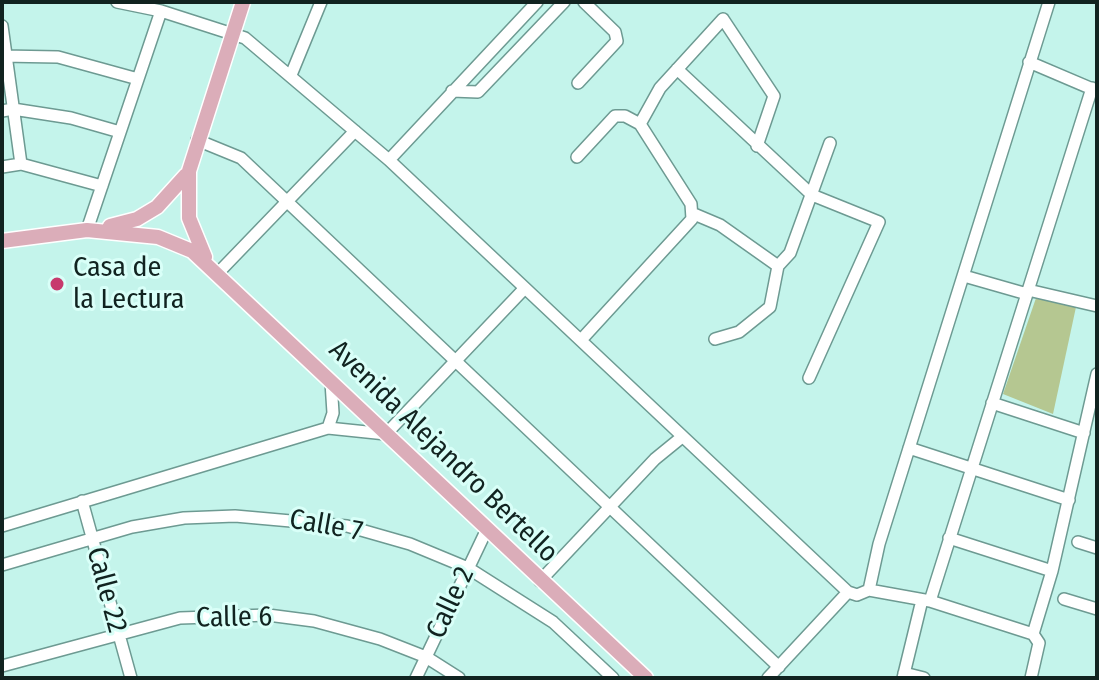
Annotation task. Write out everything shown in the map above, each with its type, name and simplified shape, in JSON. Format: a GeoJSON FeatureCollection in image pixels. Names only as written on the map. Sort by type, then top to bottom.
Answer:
{"type":"FeatureCollection","features":[{"type":"Feature","properties":{"kind":"main road","name":"Avenida Alejandro Bertello"},"geometry":{"type":"LineString","coordinates":[[207,261],[189,218],[189,171],[243,2]]}},
{"type":"Feature","properties":{"kind":"main road","name":"Avenida Alejandro Bertello"},"geometry":{"type":"LineString","coordinates":[[2,241],[118,225],[147,213],[175,191],[189,171]]}},
{"type":"Feature","properties":{"kind":"main road","name":"Avenida Alejandro Bertello"},"geometry":{"type":"LineString","coordinates":[[87,230],[158,237],[207,261],[540,581],[646,678]]}},
{"type":"Feature","properties":{"kind":"street"},"geometry":{"type":"LineString","coordinates":[[117,2],[161,11],[245,38],[389,160],[848,592],[857,595],[869,590],[926,600],[1033,634],[1039,643],[1031,678]]}},
{"type":"Feature","properties":{"kind":"street"},"geometry":{"type":"LineString","coordinates":[[291,75],[321,2]]}},
{"type":"Feature","properties":{"kind":"street"},"geometry":{"type":"LineString","coordinates":[[389,160],[537,2]]}},
{"type":"Feature","properties":{"kind":"street"},"geometry":{"type":"LineString","coordinates":[[452,91],[478,92],[564,2]]}},
{"type":"Feature","properties":{"kind":"street"},"geometry":{"type":"LineString","coordinates":[[578,83],[617,41],[615,32],[584,2]]}},
{"type":"Feature","properties":{"kind":"street"},"geometry":{"type":"LineString","coordinates":[[869,590],[909,448],[1049,2]]}},
{"type":"Feature","properties":{"kind":"street"},"geometry":{"type":"LineString","coordinates":[[87,230],[161,11]]}},
{"type":"Feature","properties":{"kind":"street"},"geometry":{"type":"LineString","coordinates":[[640,124],[653,98],[723,19],[774,96],[757,146]]}},
{"type":"Feature","properties":{"kind":"street"},"geometry":{"type":"LineString","coordinates":[[2,26],[8,110],[21,164]]}},
{"type":"Feature","properties":{"kind":"street"},"geometry":{"type":"LineString","coordinates":[[489,52],[504,54],[519,50]]}},
{"type":"Feature","properties":{"kind":"street"},"geometry":{"type":"LineString","coordinates":[[4,55],[58,57],[138,79]]}},
{"type":"Feature","properties":{"kind":"street"},"geometry":{"type":"LineString","coordinates":[[924,678],[903,675],[1094,90],[1029,62]]}},
{"type":"Feature","properties":{"kind":"street"},"geometry":{"type":"LineString","coordinates":[[677,69],[812,195],[879,222],[809,378]]}},
{"type":"Feature","properties":{"kind":"street"},"geometry":{"type":"LineString","coordinates":[[8,110],[71,118],[120,132]]}},
{"type":"Feature","properties":{"kind":"street"},"geometry":{"type":"LineString","coordinates":[[577,157],[615,116],[625,116],[640,124],[694,214],[720,225],[778,266]]}},
{"type":"Feature","properties":{"kind":"street"},"geometry":{"type":"LineString","coordinates":[[219,272],[355,131]]}},
{"type":"Feature","properties":{"kind":"street"},"geometry":{"type":"LineString","coordinates":[[197,140],[241,158],[779,667]]}},
{"type":"Feature","properties":{"kind":"street"},"geometry":{"type":"LineString","coordinates":[[715,339],[739,332],[770,307],[778,266],[790,253],[830,143]]}},
{"type":"Feature","properties":{"kind":"street"},"geometry":{"type":"LineString","coordinates":[[2,167],[21,164],[102,186]]}},
{"type":"Feature","properties":{"kind":"street"},"geometry":{"type":"LineString","coordinates":[[581,340],[687,228],[694,214]]}},
{"type":"Feature","properties":{"kind":"street"},"geometry":{"type":"LineString","coordinates":[[964,276],[1097,306]]}},
{"type":"Feature","properties":{"kind":"street"},"geometry":{"type":"LineString","coordinates":[[2,526],[328,428],[386,434],[524,289]]}},
{"type":"Feature","properties":{"kind":"street"},"geometry":{"type":"LineString","coordinates":[[1033,634],[1052,571],[1097,374]]}},
{"type":"Feature","properties":{"kind":"street"},"geometry":{"type":"LineString","coordinates":[[328,428],[333,413],[330,380]]}},
{"type":"Feature","properties":{"kind":"street"},"geometry":{"type":"LineString","coordinates":[[992,403],[1084,433]]}},
{"type":"Feature","properties":{"kind":"street"},"geometry":{"type":"LineString","coordinates":[[540,581],[655,459],[682,437]]}},
{"type":"Feature","properties":{"kind":"street"},"geometry":{"type":"LineString","coordinates":[[909,448],[1069,500]]}},
{"type":"Feature","properties":{"kind":"street","name":"Calle 22"},"geometry":{"type":"LineString","coordinates":[[82,501],[131,678]]}},
{"type":"Feature","properties":{"kind":"street","name":"Calle 7"},"geometry":{"type":"LineString","coordinates":[[2,565],[92,539],[184,518],[235,516],[296,519],[347,526],[410,544],[468,568],[553,622],[613,678]]}},
{"type":"Feature","properties":{"kind":"street","name":"Calle 2"},"geometry":{"type":"LineString","coordinates":[[416,678],[487,529]]}},
{"type":"Feature","properties":{"kind":"street"},"geometry":{"type":"LineString","coordinates":[[949,538],[1052,571]]}},
{"type":"Feature","properties":{"kind":"street"},"geometry":{"type":"LineString","coordinates":[[1078,542],[1097,548]]}},
{"type":"Feature","properties":{"kind":"street"},"geometry":{"type":"LineString","coordinates":[[768,678],[848,592]]}},
{"type":"Feature","properties":{"kind":"street"},"geometry":{"type":"LineString","coordinates":[[1064,599],[1097,609]]}},
{"type":"Feature","properties":{"kind":"street","name":"Calle 6"},"geometry":{"type":"LineString","coordinates":[[2,666],[180,618],[268,615],[314,621],[426,657],[459,678]]}},
{"type":"Feature","properties":{"kind":"green space"},"geometry":{"type":"Polygon","coordinates":[[[1036,298],[1076,307],[1053,414],[1003,394],[1036,298]]]}},
{"type":"Feature","properties":{"kind":"place","name":"Casa de la Lectura"},"geometry":{"type":"Point","coordinates":[57,284]}}]}
